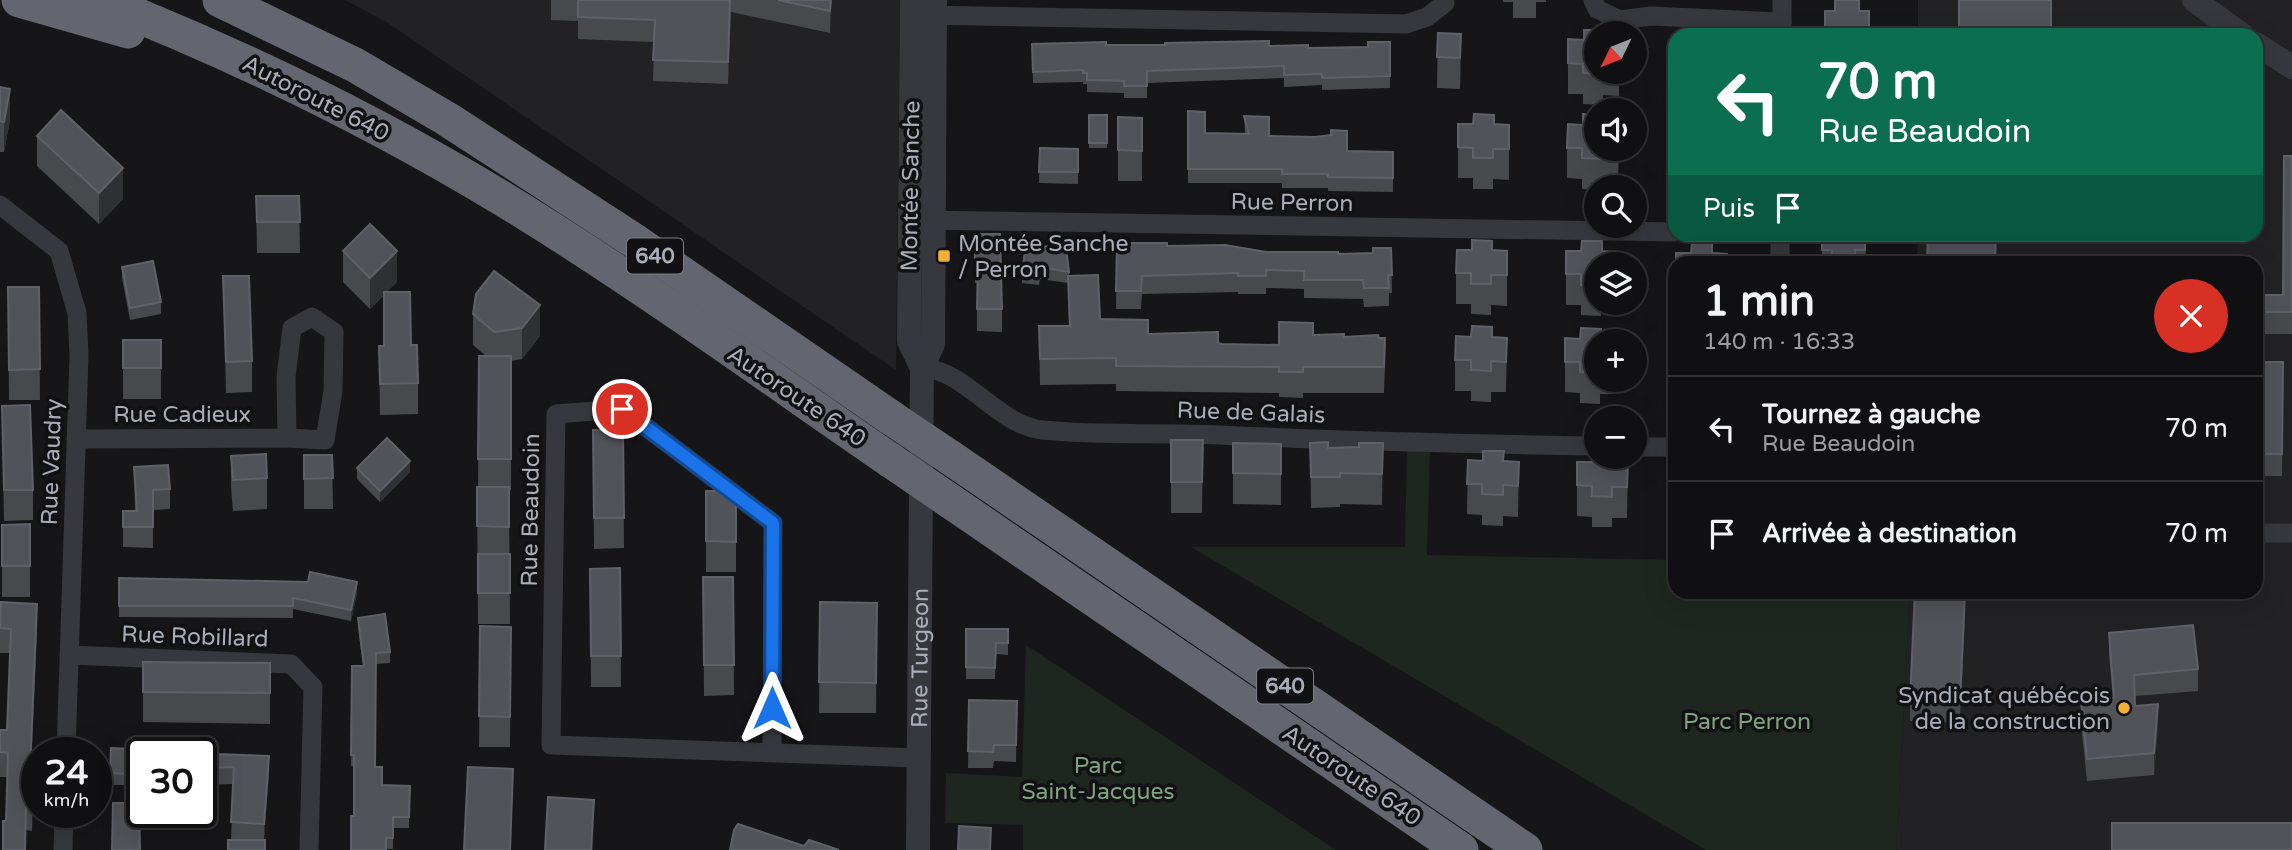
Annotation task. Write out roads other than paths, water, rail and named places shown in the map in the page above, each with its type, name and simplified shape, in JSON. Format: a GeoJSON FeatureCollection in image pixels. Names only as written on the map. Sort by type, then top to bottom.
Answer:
{"type":"FeatureCollection","features":[{"type":"Feature","properties":{"kind":"highway"},"geometry":{"type":"LineString","coordinates":[[19,0],[256,67]]}},
{"type":"Feature","properties":{"kind":"highway","name":"Autoroute 640"},"geometry":{"type":"LineString","coordinates":[[99,0],[256,67],[385,132],[505,200],[612,270],[921,461],[1525,850]]}},
{"type":"Feature","properties":{"kind":"highway","name":"Autoroute 640"},"geometry":{"type":"LineString","coordinates":[[220,0],[355,65],[417,100],[584,208],[890,417],[950,501],[1461,850]]}},
{"type":"Feature","properties":{"kind":"highway"},"geometry":{"type":"LineString","coordinates":[[265,0],[333,41],[417,100]]}},
{"type":"Feature","properties":{"kind":"street"},"geometry":{"type":"LineString","coordinates":[[1593,0],[1597,9],[1620,20],[1651,8],[1776,28]]}},
{"type":"Feature","properties":{"kind":"street"},"geometry":{"type":"LineString","coordinates":[[1782,0],[1782,28]]}},
{"type":"Feature","properties":{"kind":"street"},"geometry":{"type":"LineString","coordinates":[[2194,0],[2232,28]]}},
{"type":"Feature","properties":{"kind":"street"},"geometry":{"type":"LineString","coordinates":[[923,7],[1406,24],[1427,17],[1445,3]]}},
{"type":"Feature","properties":{"kind":"street","name":"Montée Sanche"},"geometry":{"type":"LineString","coordinates":[[922,369],[909,341],[909,220],[923,7]]}},
{"type":"Feature","properties":{"kind":"street","name":"Montée Sanche"},"geometry":{"type":"LineString","coordinates":[[921,461],[922,369],[933,344],[935,220],[923,7]]}},
{"type":"Feature","properties":{"kind":"street"},"geometry":{"type":"LineString","coordinates":[[2263,48],[2292,67]]}},
{"type":"Feature","properties":{"kind":"street","name":"Rue Vaudry"},"geometry":{"type":"LineString","coordinates":[[0,205],[59,251],[77,313],[79,330],[66,737]]}},
{"type":"Feature","properties":{"kind":"street","name":"Rue Perron"},"geometry":{"type":"LineString","coordinates":[[909,220],[1668,232]]}},
{"type":"Feature","properties":{"kind":"street","name":"Rue Cadieux"},"geometry":{"type":"LineString","coordinates":[[76,439],[325,440],[333,391],[334,332],[312,317],[292,328],[286,377],[287,438]]}},
{"type":"Feature","properties":{"kind":"street","name":"Rue de Galais"},"geometry":{"type":"LineString","coordinates":[[922,369],[941,371],[1022,425],[1045,430],[1415,443],[1584,446]]}},
{"type":"Feature","properties":{"kind":"street","name":"Rue Beaudoin"},"geometry":{"type":"LineString","coordinates":[[772,752],[773,523],[622,409],[556,414],[551,745],[918,758]]}},
{"type":"Feature","properties":{"kind":"street"},"geometry":{"type":"LineString","coordinates":[[1647,447],[1668,447]]}},
{"type":"Feature","properties":{"kind":"street","name":"Rue Turgeon"},"geometry":{"type":"LineString","coordinates":[[918,850],[921,461]]}},
{"type":"Feature","properties":{"kind":"street"},"geometry":{"type":"LineString","coordinates":[[2263,533],[2292,533]]}},
{"type":"Feature","properties":{"kind":"street","name":"Rue Robillard"},"geometry":{"type":"LineString","coordinates":[[69,655],[292,664],[313,687],[309,850]]}},
{"type":"Feature","properties":{"kind":"street"},"geometry":{"type":"LineString","coordinates":[[62,850],[63,828]]}},
{"type":"Feature","properties":{"kind":"place","name":"Montée Sanche / Perron"},"geometry":{"type":"Point","coordinates":[944,256]}},
{"type":"Feature","properties":{"kind":"place","name":"Syndicat québécois de la construction"},"geometry":{"type":"Point","coordinates":[2124,708]}},
{"type":"Feature","properties":{"kind":"park label","name":"Parc Perron"},"geometry":{"type":"Point","coordinates":[1747,721]}},
{"type":"Feature","properties":{"kind":"park label","name":"Parc Saint-Jacques"},"geometry":{"type":"Point","coordinates":[1098,778]}}]}
